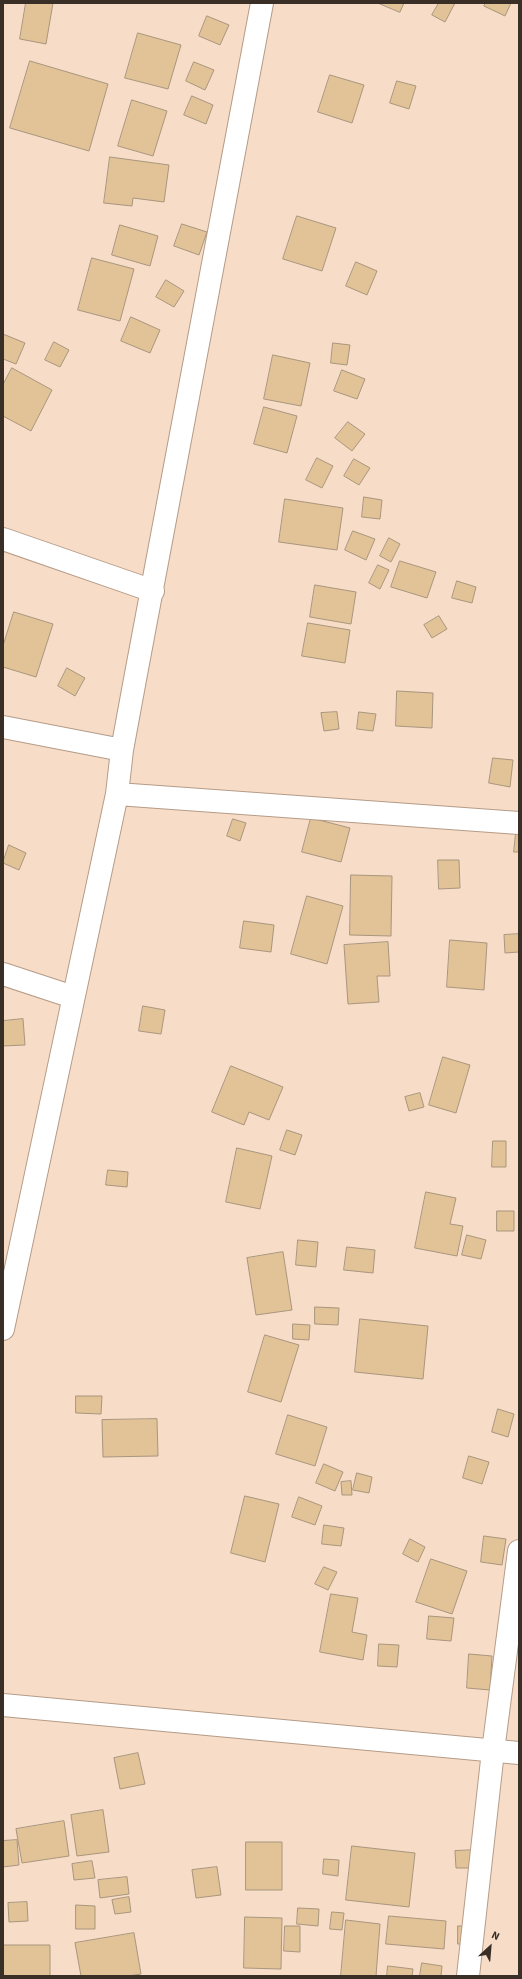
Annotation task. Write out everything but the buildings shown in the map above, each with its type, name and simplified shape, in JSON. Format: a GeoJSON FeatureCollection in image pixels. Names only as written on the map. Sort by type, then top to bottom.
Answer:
{"type":"FeatureCollection","features":[{"type":"Feature","properties":{"kind":"street"},"geometry":{"type":"LineString","coordinates":[[3,1329],[117,794],[122,750],[262,3]]}},
{"type":"Feature","properties":{"kind":"street"},"geometry":{"type":"LineString","coordinates":[[3,539],[152,591]]}},
{"type":"Feature","properties":{"kind":"street"},"geometry":{"type":"LineString","coordinates":[[3,727],[122,750]]}},
{"type":"Feature","properties":{"kind":"street"},"geometry":{"type":"LineString","coordinates":[[117,794],[519,823]]}},
{"type":"Feature","properties":{"kind":"street"},"geometry":{"type":"LineString","coordinates":[[3,974],[73,997]]}},
{"type":"Feature","properties":{"kind":"street"},"geometry":{"type":"LineString","coordinates":[[468,1976],[493,1751],[519,1551]]}},
{"type":"Feature","properties":{"kind":"street"},"geometry":{"type":"LineString","coordinates":[[3,1705],[519,1754]]}}]}
